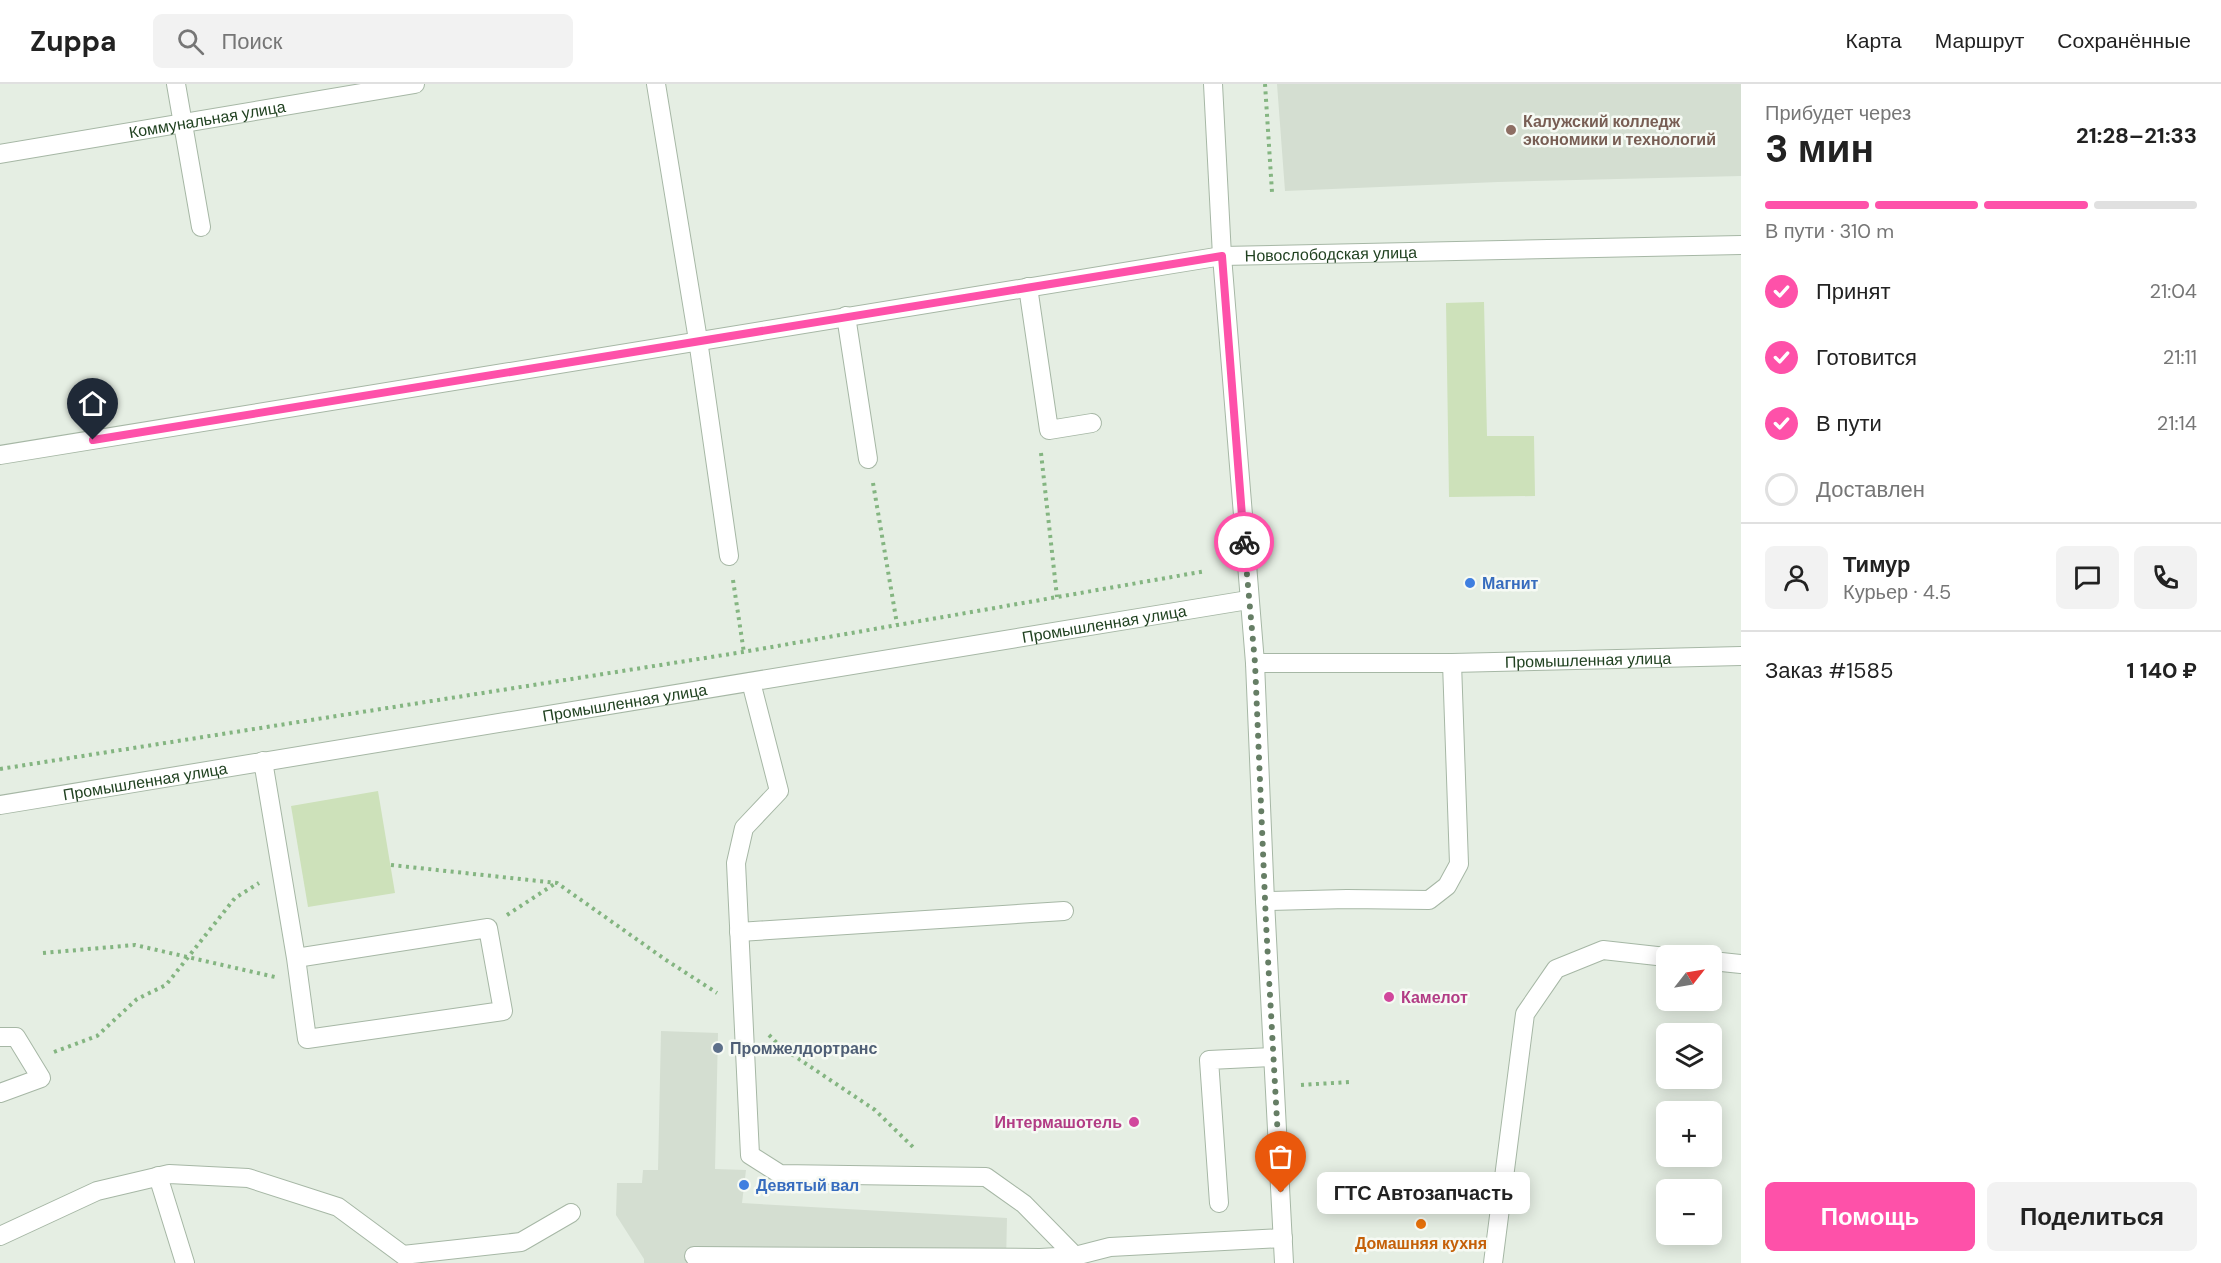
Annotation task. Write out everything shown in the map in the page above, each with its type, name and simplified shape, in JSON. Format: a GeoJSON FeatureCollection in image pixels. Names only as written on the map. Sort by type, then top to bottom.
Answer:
{"type":"FeatureCollection","features":[{"type":"Feature","properties":{"kind":"street"},"geometry":{"type":"LineString","coordinates":[[176,84],[201,227]]}},
{"type":"Feature","properties":{"kind":"street","name":"Коммунальная улица"},"geometry":{"type":"LineString","coordinates":[[0,154],[415,84]]}},
{"type":"Feature","properties":{"kind":"street"},"geometry":{"type":"LineString","coordinates":[[656,84],[698,340],[729,556]]}},
{"type":"Feature","properties":{"kind":"street"},"geometry":{"type":"LineString","coordinates":[[1213,84],[1222,256],[1248,600],[1255,663],[1284,1263]]}},
{"type":"Feature","properties":{"kind":"street","name":"Новослободская улица"},"geometry":{"type":"LineString","coordinates":[[0,455],[1222,256],[1741,245]]}},
{"type":"Feature","properties":{"kind":"street"},"geometry":{"type":"LineString","coordinates":[[1028,287],[1049,430],[1092,423]]}},
{"type":"Feature","properties":{"kind":"street"},"geometry":{"type":"LineString","coordinates":[[846,316],[868,459]]}},
{"type":"Feature","properties":{"kind":"street","name":"Промышленная улица"},"geometry":{"type":"LineString","coordinates":[[0,805],[1248,600]]}},
{"type":"Feature","properties":{"kind":"street","name":"Промышленная улица"},"geometry":{"type":"LineString","coordinates":[[1255,663],[1452,663],[1741,656]]}},
{"type":"Feature","properties":{"kind":"street"},"geometry":{"type":"LineString","coordinates":[[1265,901],[1347,898],[1429,900],[1447,886],[1459,864],[1452,663]]}},
{"type":"Feature","properties":{"kind":"street"},"geometry":{"type":"LineString","coordinates":[[751,682],[779,791],[744,828],[736,863],[750,1155],[780,1174],[986,1177],[1024,1204],[1075,1256]]}},
{"type":"Feature","properties":{"kind":"street"},"geometry":{"type":"LineString","coordinates":[[263,761],[307,1038],[503,1011],[488,928],[296,958]]}},
{"type":"Feature","properties":{"kind":"street"},"geometry":{"type":"LineString","coordinates":[[739,932],[1064,911]]}},
{"type":"Feature","properties":{"kind":"street"},"geometry":{"type":"LineString","coordinates":[[1492,1263],[1525,1014],[1556,969],[1603,951],[1656,956]]}},
{"type":"Feature","properties":{"kind":"street"},"geometry":{"type":"LineString","coordinates":[[1722,962],[1741,964]]}},
{"type":"Feature","properties":{"kind":"street"},"geometry":{"type":"LineString","coordinates":[[0,1037],[16,1037],[41,1078],[0,1093]]}},
{"type":"Feature","properties":{"kind":"street"},"geometry":{"type":"LineString","coordinates":[[1219,1203],[1209,1060],[1273,1058]]}},
{"type":"Feature","properties":{"kind":"street"},"geometry":{"type":"LineString","coordinates":[[0,1236],[97,1191],[169,1174],[248,1179],[338,1207],[403,1255],[521,1242],[571,1213]]}},
{"type":"Feature","properties":{"kind":"street"},"geometry":{"type":"LineString","coordinates":[[158,1176],[185,1263]]}},
{"type":"Feature","properties":{"kind":"street"},"geometry":{"type":"LineString","coordinates":[[694,1257],[1075,1256],[1110,1247],[1283,1238]]}},
{"type":"Feature","properties":{"kind":"path"},"geometry":{"type":"LineString","coordinates":[[1264,84],[1272,192]]}},
{"type":"Feature","properties":{"kind":"path"},"geometry":{"type":"LineString","coordinates":[[1049,430],[1040,455],[1058,597]]}},
{"type":"Feature","properties":{"kind":"path"},"geometry":{"type":"LineString","coordinates":[[868,459],[897,624]]}},
{"type":"Feature","properties":{"kind":"path"},"geometry":{"type":"LineString","coordinates":[[729,556],[743,652],[751,682]]}},
{"type":"Feature","properties":{"kind":"path"},"geometry":{"type":"LineString","coordinates":[[0,769],[743,652],[1206,571]]}},
{"type":"Feature","properties":{"kind":"path"},"geometry":{"type":"LineString","coordinates":[[391,866],[557,883],[666,960],[743,1009],[781,1047],[875,1110],[943,1176]]}},
{"type":"Feature","properties":{"kind":"path"},"geometry":{"type":"LineString","coordinates":[[31,1060],[97,1036],[137,999],[165,985],[235,898],[280,870]]}},
{"type":"Feature","properties":{"kind":"path"},"geometry":{"type":"LineString","coordinates":[[488,928],[557,883]]}},
{"type":"Feature","properties":{"kind":"path"},"geometry":{"type":"LineString","coordinates":[[43,953],[135,945],[299,983]]}},
{"type":"Feature","properties":{"kind":"path"},"geometry":{"type":"LineString","coordinates":[[1301,1085],[1349,1082]]}},
{"type":"Feature","properties":{"kind":"shaded area","name":"Калужский колледж экономики и технологий"},"geometry":{"type":"Polygon","coordinates":[[[1277,84],[1741,84],[1741,176],[1498,182],[1285,191],[1277,84]]]}},
{"type":"Feature","properties":{"kind":"shaded area"},"geometry":{"type":"Polygon","coordinates":[[[661,1031],[718,1033],[715,1169],[746,1170],[742,1203],[1007,1218],[1006,1263],[644,1263],[644,1259],[616,1215],[617,1183],[642,1183],[643,1170],[658,1170],[661,1031]]]}},
{"type":"Feature","properties":{"kind":"green space"},"geometry":{"type":"Polygon","coordinates":[[[1484,302],[1487,436],[1534,436],[1535,496],[1449,497],[1446,303],[1484,302]]]}},
{"type":"Feature","properties":{"kind":"green space"},"geometry":{"type":"Polygon","coordinates":[[[378,791],[395,893],[308,907],[291,806],[378,791]]]}},
{"type":"Feature","properties":{"kind":"way so far"},"geometry":{"type":"LineString","coordinates":[[1244,542],[1255,663],[1281,1193]]}},
{"type":"Feature","properties":{"kind":"place","name":"Калужский колледж экономики и технологий"},"geometry":{"type":"Point","coordinates":[1511,130]}},
{"type":"Feature","properties":{"kind":"place","name":"Магнит"},"geometry":{"type":"Point","coordinates":[1470,583]}},
{"type":"Feature","properties":{"kind":"place","name":"Камелот"},"geometry":{"type":"Point","coordinates":[1389,997]}},
{"type":"Feature","properties":{"kind":"place","name":"Промжелдортранс"},"geometry":{"type":"Point","coordinates":[718,1048]}},
{"type":"Feature","properties":{"kind":"place","name":"Интермашотель"},"geometry":{"type":"Point","coordinates":[1134,1122]}},
{"type":"Feature","properties":{"kind":"place","name":"Девятый вал"},"geometry":{"type":"Point","coordinates":[744,1185]}},
{"type":"Feature","properties":{"kind":"place","name":"ГТС Автозапчасть"},"geometry":{"type":"Point","coordinates":[1281,1193]}},
{"type":"Feature","properties":{"kind":"place","name":"Домашняя кухня"},"geometry":{"type":"Point","coordinates":[1421,1224]}},
{"type":"Feature","properties":{"kind":"route"},"geometry":{"type":"LineString","coordinates":[[93,440],[1222,256],[1244,542]]}}]}
